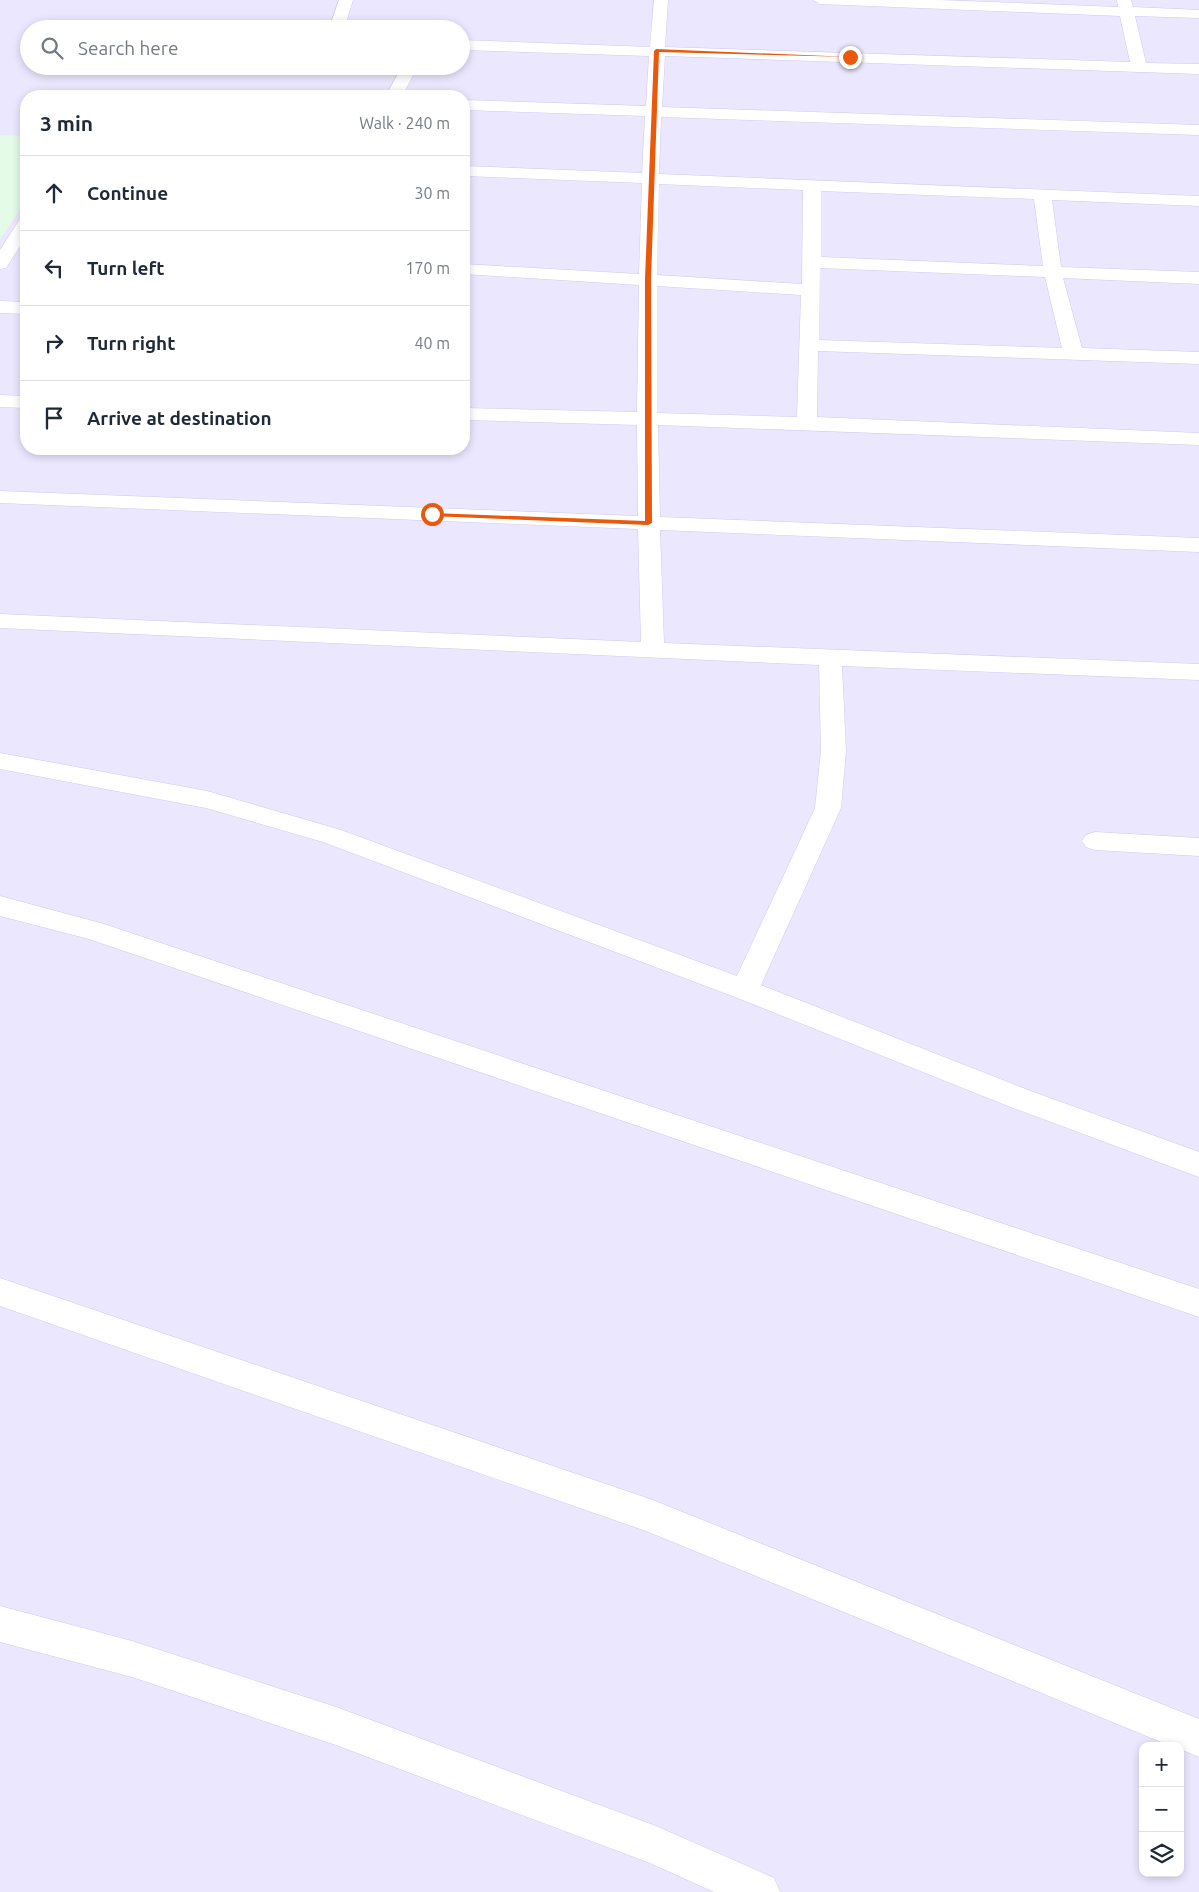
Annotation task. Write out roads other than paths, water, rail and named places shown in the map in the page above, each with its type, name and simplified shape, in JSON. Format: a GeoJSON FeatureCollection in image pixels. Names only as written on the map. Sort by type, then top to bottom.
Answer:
{"type":"FeatureCollection","features":[{"type":"Feature","properties":{"kind":"street"},"geometry":{"type":"LineString","coordinates":[[339,20],[346,0]]}},
{"type":"Feature","properties":{"kind":"street"},"geometry":{"type":"LineString","coordinates":[[653,650],[648,523],[648,279],[656,51],[660,0]]}},
{"type":"Feature","properties":{"kind":"street"},"geometry":{"type":"LineString","coordinates":[[820,0],[1126,6],[1199,14]]}},
{"type":"Feature","properties":{"kind":"street"},"geometry":{"type":"LineString","coordinates":[[1126,6],[1139,67]]}},
{"type":"Feature","properties":{"kind":"street"},"geometry":{"type":"LineString","coordinates":[[470,45],[1199,70]]}},
{"type":"Feature","properties":{"kind":"street"},"geometry":{"type":"LineString","coordinates":[[397,90],[405,75]]}},
{"type":"Feature","properties":{"kind":"street"},"geometry":{"type":"LineString","coordinates":[[470,105],[971,120],[1199,130]]}},
{"type":"Feature","properties":{"kind":"street"},"geometry":{"type":"LineString","coordinates":[[470,171],[1199,201]]}},
{"type":"Feature","properties":{"kind":"street"},"geometry":{"type":"LineString","coordinates":[[807,423],[808,345],[813,262],[812,185]]}},
{"type":"Feature","properties":{"kind":"street"},"geometry":{"type":"LineString","coordinates":[[1042,194],[1053,273],[1073,352]]}},
{"type":"Feature","properties":{"kind":"street"},"geometry":{"type":"LineString","coordinates":[[0,264],[20,244]]}},
{"type":"Feature","properties":{"kind":"street"},"geometry":{"type":"LineString","coordinates":[[813,262],[1199,278]]}},
{"type":"Feature","properties":{"kind":"street"},"geometry":{"type":"LineString","coordinates":[[470,269],[812,290]]}},
{"type":"Feature","properties":{"kind":"street"},"geometry":{"type":"LineString","coordinates":[[0,307],[20,308]]}},
{"type":"Feature","properties":{"kind":"street"},"geometry":{"type":"LineString","coordinates":[[808,345],[1073,352],[1199,358]]}},
{"type":"Feature","properties":{"kind":"street"},"geometry":{"type":"LineString","coordinates":[[0,401],[20,402]]}},
{"type":"Feature","properties":{"kind":"street"},"geometry":{"type":"LineString","coordinates":[[470,414],[807,423],[1199,439]]}},
{"type":"Feature","properties":{"kind":"street"},"geometry":{"type":"LineString","coordinates":[[0,497],[1199,545]]}},
{"type":"Feature","properties":{"kind":"street"},"geometry":{"type":"LineString","coordinates":[[0,621],[830,658],[1199,672]]}},
{"type":"Feature","properties":{"kind":"street"},"geometry":{"type":"LineString","coordinates":[[745,990],[828,808],[834,777],[836,748],[830,658]]}},
{"type":"Feature","properties":{"kind":"street"},"geometry":{"type":"LineString","coordinates":[[0,761],[207,800],[332,836],[745,990],[1018,1098],[1199,1165]]}},
{"type":"Feature","properties":{"kind":"street"},"geometry":{"type":"LineString","coordinates":[[1095,841],[1199,847]]}},
{"type":"Feature","properties":{"kind":"street"},"geometry":{"type":"LineString","coordinates":[[0,906],[103,934],[1199,1303]]}},
{"type":"Feature","properties":{"kind":"street"},"geometry":{"type":"LineString","coordinates":[[0,1292],[650,1516],[1199,1738]]}},
{"type":"Feature","properties":{"kind":"street"},"geometry":{"type":"LineString","coordinates":[[0,1624],[132,1659],[336,1726],[656,1846],[760,1892]]}}]}
